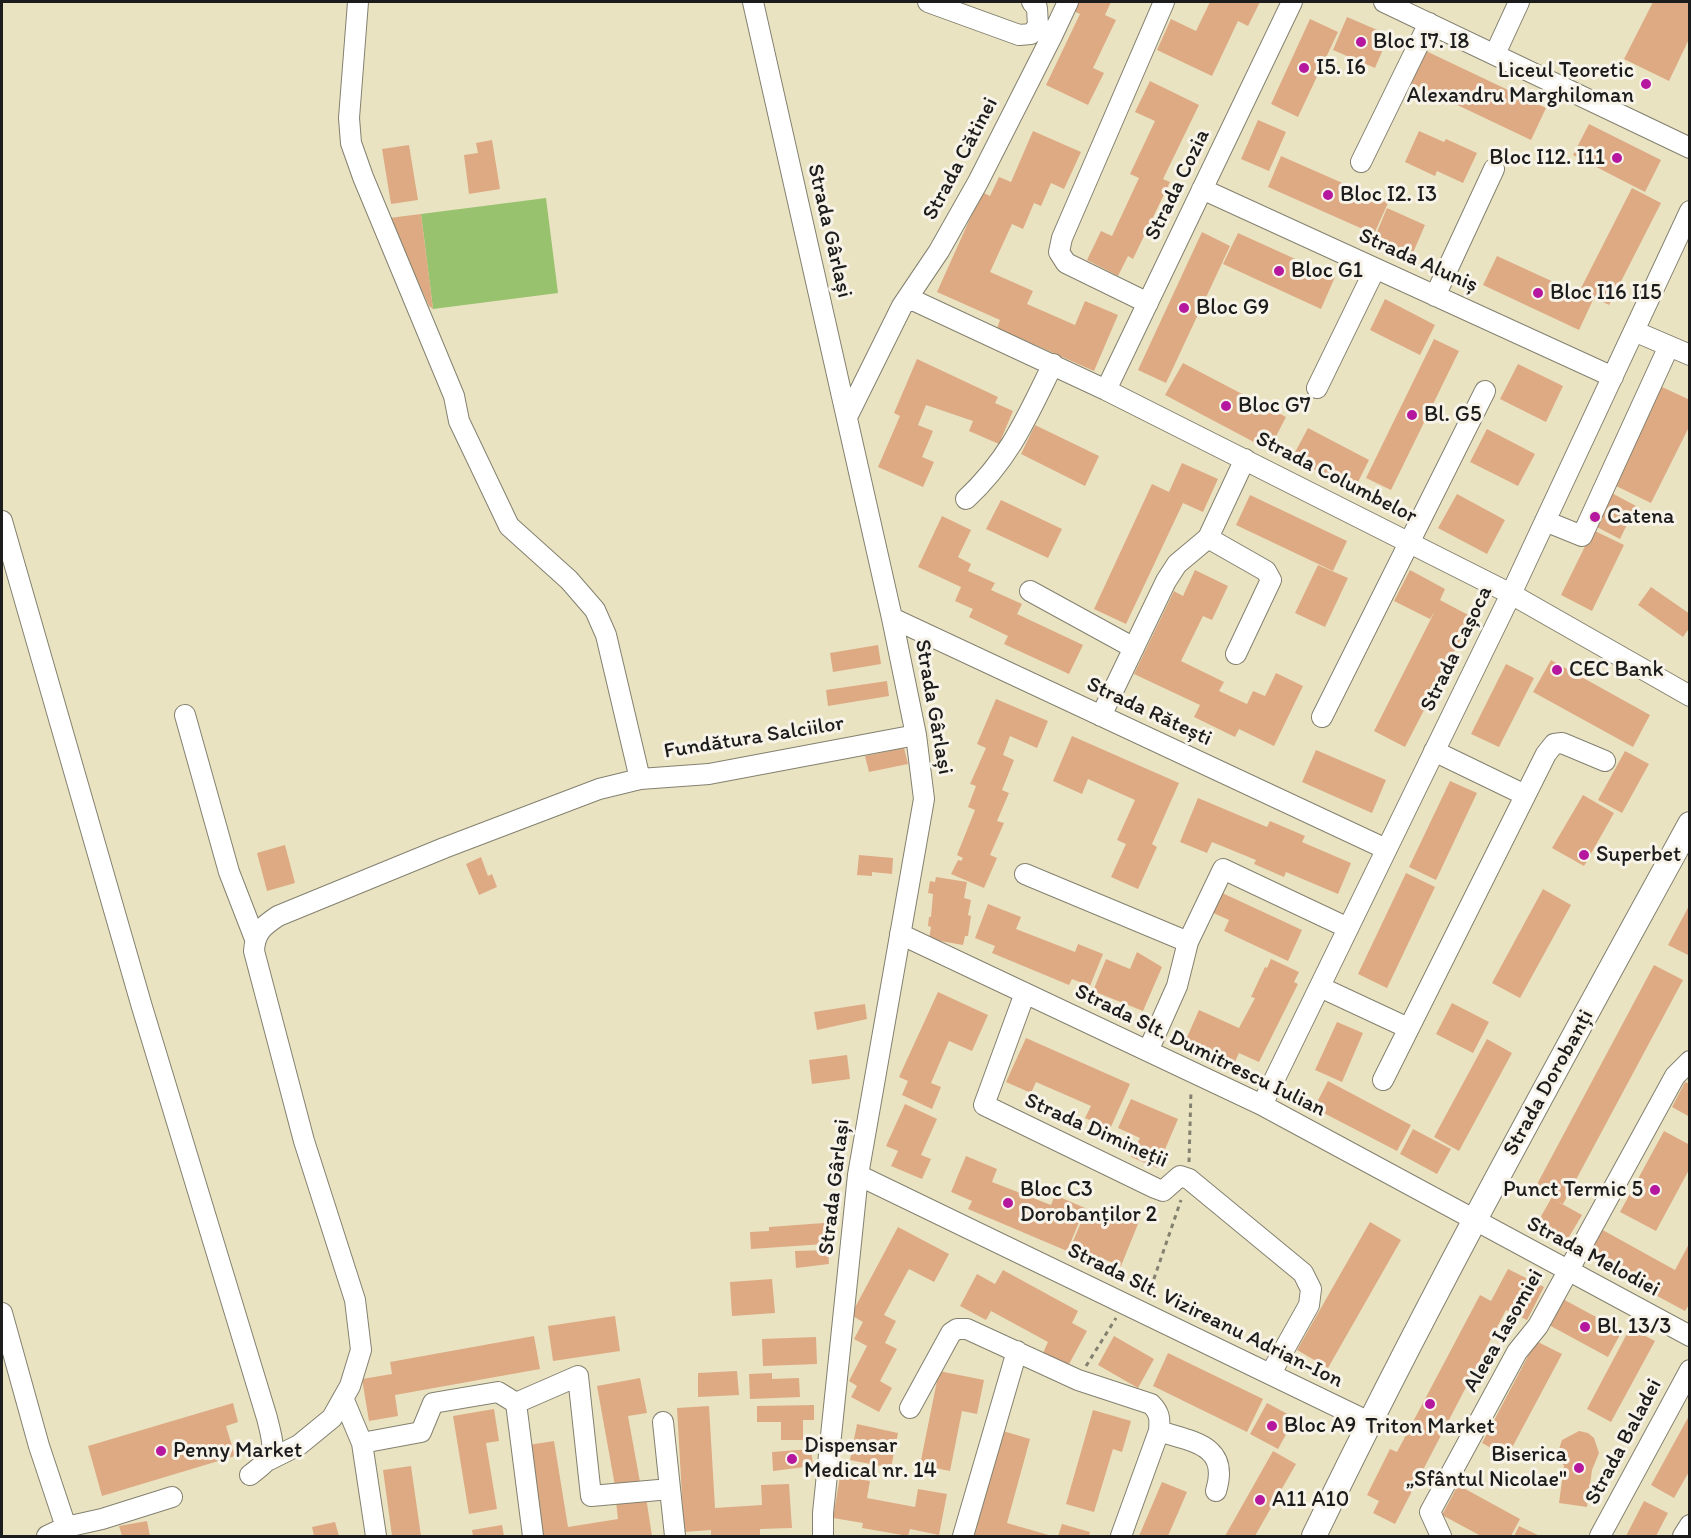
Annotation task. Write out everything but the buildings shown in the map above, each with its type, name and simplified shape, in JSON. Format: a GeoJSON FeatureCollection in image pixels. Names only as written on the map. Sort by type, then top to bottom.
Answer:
{"type":"FeatureCollection","features":[{"type":"Feature","properties":{"kind":"main road","name":"Strada Dorobanți"},"geometry":{"type":"LineString","coordinates":[[1314,1536],[1369,1422],[1474,1220],[1689,824]]}},
{"type":"Feature","properties":{"kind":"street"},"geometry":{"type":"LineString","coordinates":[[358,2],[349,118],[351,143],[363,177],[454,396],[459,421],[509,526],[569,580],[595,610],[606,635],[640,779]]}},
{"type":"Feature","properties":{"kind":"street","name":"Strada Gârlași"},"geometry":{"type":"LineString","coordinates":[[753,2],[892,618],[916,735],[924,799],[858,1175],[823,1513],[823,1536]]}},
{"type":"Feature","properties":{"kind":"street"},"geometry":{"type":"LineString","coordinates":[[928,2],[1020,35],[1045,31],[1037,8],[1032,2]]}},
{"type":"Feature","properties":{"kind":"street","name":"Strada Cătinei"},"geometry":{"type":"LineString","coordinates":[[907,301],[978,182],[1045,31],[1068,2]]}},
{"type":"Feature","properties":{"kind":"street"},"geometry":{"type":"LineString","coordinates":[[1148,303],[1066,263],[1059,252],[1062,238],[1164,2]]}},
{"type":"Feature","properties":{"kind":"street","name":"Strada Cozia"},"geometry":{"type":"LineString","coordinates":[[1106,390],[1292,2]]}},
{"type":"Feature","properties":{"kind":"street"},"geometry":{"type":"LineString","coordinates":[[1384,2],[1689,148]]}},
{"type":"Feature","properties":{"kind":"street"},"geometry":{"type":"LineString","coordinates":[[1495,54],[1519,2]]}},
{"type":"Feature","properties":{"kind":"street"},"geometry":{"type":"LineString","coordinates":[[1361,162],[1430,23]]}},
{"type":"Feature","properties":{"kind":"street"},"geometry":{"type":"LineString","coordinates":[[1435,296],[1494,169]]}},
{"type":"Feature","properties":{"kind":"street","name":"Strada Aluniș"},"geometry":{"type":"LineString","coordinates":[[1202,189],[1613,377]]}},
{"type":"Feature","properties":{"kind":"street","name":"Strada Cașoca"},"geometry":{"type":"LineString","coordinates":[[1262,1105],[1511,594],[1689,212]]}},
{"type":"Feature","properties":{"kind":"street"},"geometry":{"type":"LineString","coordinates":[[1317,388],[1375,268]]}},
{"type":"Feature","properties":{"kind":"street"},"geometry":{"type":"LineString","coordinates":[[847,417],[902,306],[907,301]]}},
{"type":"Feature","properties":{"kind":"street","name":"Strada Columbelor"},"geometry":{"type":"LineString","coordinates":[[907,301],[915,301],[1053,364],[1410,542],[1511,594],[1689,696]]}},
{"type":"Feature","properties":{"kind":"street"},"geometry":{"type":"LineString","coordinates":[[1635,331],[1689,355]]}},
{"type":"Feature","properties":{"kind":"street"},"geometry":{"type":"LineString","coordinates":[[1545,521],[1582,536],[1669,346]]}},
{"type":"Feature","properties":{"kind":"street"},"geometry":{"type":"LineString","coordinates":[[966,499],[992,475],[1008,454],[1053,364]]}},
{"type":"Feature","properties":{"kind":"street"},"geometry":{"type":"LineString","coordinates":[[1322,717],[1485,391]]}},
{"type":"Feature","properties":{"kind":"street"},"geometry":{"type":"LineString","coordinates":[[1101,716],[1177,564],[1208,538],[1245,459]]}},
{"type":"Feature","properties":{"kind":"street"},"geometry":{"type":"LineString","coordinates":[[2,521],[145,1019],[267,1418],[273,1445],[269,1460]]}},
{"type":"Feature","properties":{"kind":"street"},"geometry":{"type":"LineString","coordinates":[[1208,538],[1266,571],[1271,580],[1236,654]]}},
{"type":"Feature","properties":{"kind":"street"},"geometry":{"type":"LineString","coordinates":[[1030,591],[1134,648]]}},
{"type":"Feature","properties":{"kind":"street","name":"Strada Rătești"},"geometry":{"type":"LineString","coordinates":[[892,618],[1386,849]]}},
{"type":"Feature","properties":{"kind":"street"},"geometry":{"type":"LineString","coordinates":[[185,715],[229,872],[255,939],[254,951],[304,1141],[355,1299],[361,1350],[344,1398],[332,1418],[299,1445],[269,1460],[250,1475]]}},
{"type":"Feature","properties":{"kind":"street","name":"Fundătura Salciilor"},"geometry":{"type":"LineString","coordinates":[[255,939],[261,927],[278,916],[444,848],[599,789],[640,779],[709,774],[916,735]]}},
{"type":"Feature","properties":{"kind":"street"},"geometry":{"type":"LineString","coordinates":[[1383,1080],[1525,795],[1554,744],[1562,743],[1605,761]]}},
{"type":"Feature","properties":{"kind":"street"},"geometry":{"type":"LineString","coordinates":[[1434,752],[1525,795]]}},
{"type":"Feature","properties":{"kind":"street"},"geometry":{"type":"LineString","coordinates":[[1148,1051],[1177,986],[1188,942],[1223,869],[1348,928]]}},
{"type":"Feature","properties":{"kind":"street"},"geometry":{"type":"LineString","coordinates":[[1025,874],[1188,942]]}},
{"type":"Feature","properties":{"kind":"street","name":"Strada Slt. Dumitrescu Iulian"},"geometry":{"type":"LineString","coordinates":[[900,934],[1262,1105],[1474,1220]]}},
{"type":"Feature","properties":{"kind":"street"},"geometry":{"type":"LineString","coordinates":[[1320,987],[1408,1028]]}},
{"type":"Feature","properties":{"kind":"street","name":"Strada Dimineții"},"geometry":{"type":"LineString","coordinates":[[1025,993],[984,1105],[1163,1191],[1180,1176],[1189,1179],[1303,1273],[1311,1289],[1309,1305],[1271,1374]]}},
{"type":"Feature","properties":{"kind":"street","name":"Aleea Iasomiei"},"geometry":{"type":"LineString","coordinates":[[1441,1536],[1430,1512],[1517,1353],[1538,1326],[1675,1076],[1689,1061]]}},
{"type":"Feature","properties":{"kind":"street","name":"Strada Slt. Vizireanu Adrian-Ion"},"geometry":{"type":"LineString","coordinates":[[858,1175],[1369,1422]]}},
{"type":"Feature","properties":{"kind":"street","name":"Strada Melodiei"},"geometry":{"type":"LineString","coordinates":[[1474,1220],[1689,1336]]}},
{"type":"Feature","properties":{"kind":"street"},"geometry":{"type":"LineString","coordinates":[[2,1313],[39,1446],[66,1527]]}},
{"type":"Feature","properties":{"kind":"street"},"geometry":{"type":"LineString","coordinates":[[910,1408],[951,1333],[957,1329],[967,1329],[1078,1380],[1150,1404],[1157,1410],[1160,1418],[1159,1431],[1121,1536]]}},
{"type":"Feature","properties":{"kind":"street"},"geometry":{"type":"LineString","coordinates":[[963,1536],[1017,1351]]}},
{"type":"Feature","properties":{"kind":"street","name":"Strada Baladei"},"geometry":{"type":"LineString","coordinates":[[1600,1536],[1689,1370]]}},
{"type":"Feature","properties":{"kind":"street"},"geometry":{"type":"LineString","coordinates":[[516,1403],[578,1376],[591,1496],[670,1489]]}},
{"type":"Feature","properties":{"kind":"street"},"geometry":{"type":"LineString","coordinates":[[362,1443],[421,1432],[433,1403],[498,1392],[516,1403]]}},
{"type":"Feature","properties":{"kind":"street"},"geometry":{"type":"LineString","coordinates":[[344,1398],[362,1443],[376,1536]]}},
{"type":"Feature","properties":{"kind":"street"},"geometry":{"type":"LineString","coordinates":[[516,1403],[533,1536]]}},
{"type":"Feature","properties":{"kind":"street"},"geometry":{"type":"LineString","coordinates":[[663,1422],[675,1536]]}},
{"type":"Feature","properties":{"kind":"street"},"geometry":{"type":"LineString","coordinates":[[1159,1431],[1201,1444],[1215,1455],[1221,1475],[1216,1491]]}},
{"type":"Feature","properties":{"kind":"street"},"geometry":{"type":"LineString","coordinates":[[47,1536],[66,1527],[102,1519],[172,1497]]}},
{"type":"Feature","properties":{"kind":"street"},"geometry":{"type":"LineString","coordinates":[[1683,1536],[1689,1525]]}},
{"type":"Feature","properties":{"kind":"path"},"geometry":{"type":"LineString","coordinates":[[1078,1380],[1125,1303]]}},
{"type":"Feature","properties":{"kind":"green space"},"geometry":{"type":"Polygon","coordinates":[[[546,198],[558,293],[433,309],[421,214],[546,198]]]}},
{"type":"Feature","properties":{"kind":"place","name":"Bloc I7. I8"},"geometry":{"type":"Point","coordinates":[1361,42]}},
{"type":"Feature","properties":{"kind":"place","name":"I5. I6"},"geometry":{"type":"Point","coordinates":[1304,68]}},
{"type":"Feature","properties":{"kind":"place","name":"Liceul Teoretic Alexandru Marghiloman"},"geometry":{"type":"Point","coordinates":[1646,84]}},
{"type":"Feature","properties":{"kind":"place","name":"Bloc I12. I11"},"geometry":{"type":"Point","coordinates":[1617,158]}},
{"type":"Feature","properties":{"kind":"place","name":"Bloc I2. I3"},"geometry":{"type":"Point","coordinates":[1328,195]}},
{"type":"Feature","properties":{"kind":"place","name":"Bloc G1"},"geometry":{"type":"Point","coordinates":[1279,271]}},
{"type":"Feature","properties":{"kind":"place","name":"Bloc I16 I15"},"geometry":{"type":"Point","coordinates":[1538,293]}},
{"type":"Feature","properties":{"kind":"place","name":"Bloc G9"},"geometry":{"type":"Point","coordinates":[1184,308]}},
{"type":"Feature","properties":{"kind":"place","name":"Bloc G7"},"geometry":{"type":"Point","coordinates":[1226,406]}},
{"type":"Feature","properties":{"kind":"place","name":"Bl. G5"},"geometry":{"type":"Point","coordinates":[1412,415]}},
{"type":"Feature","properties":{"kind":"place","name":"Catena"},"geometry":{"type":"Point","coordinates":[1595,517]}},
{"type":"Feature","properties":{"kind":"place","name":"CEC Bank"},"geometry":{"type":"Point","coordinates":[1557,670]}},
{"type":"Feature","properties":{"kind":"place","name":"Superbet"},"geometry":{"type":"Point","coordinates":[1584,855]}},
{"type":"Feature","properties":{"kind":"place","name":"Punct Termic 5"},"geometry":{"type":"Point","coordinates":[1655,1190]}},
{"type":"Feature","properties":{"kind":"place","name":"Bloc C3 Dorobanților 2"},"geometry":{"type":"Point","coordinates":[1008,1203]}},
{"type":"Feature","properties":{"kind":"place","name":"Bl. 13/3"},"geometry":{"type":"Point","coordinates":[1585,1327]}},
{"type":"Feature","properties":{"kind":"place","name":"Triton Market"},"geometry":{"type":"Point","coordinates":[1430,1404]}},
{"type":"Feature","properties":{"kind":"place","name":"Bloc A9"},"geometry":{"type":"Point","coordinates":[1272,1426]}},
{"type":"Feature","properties":{"kind":"place","name":"Penny Market"},"geometry":{"type":"Point","coordinates":[161,1451]}},
{"type":"Feature","properties":{"kind":"place","name":"Dispensar Medical nr. 14"},"geometry":{"type":"Point","coordinates":[792,1459]}},
{"type":"Feature","properties":{"kind":"place","name":"Biserica „Sfântul Nicolae\""},"geometry":{"type":"Point","coordinates":[1579,1468]}},
{"type":"Feature","properties":{"kind":"place","name":"A11 A10"},"geometry":{"type":"Point","coordinates":[1260,1500]}}]}
